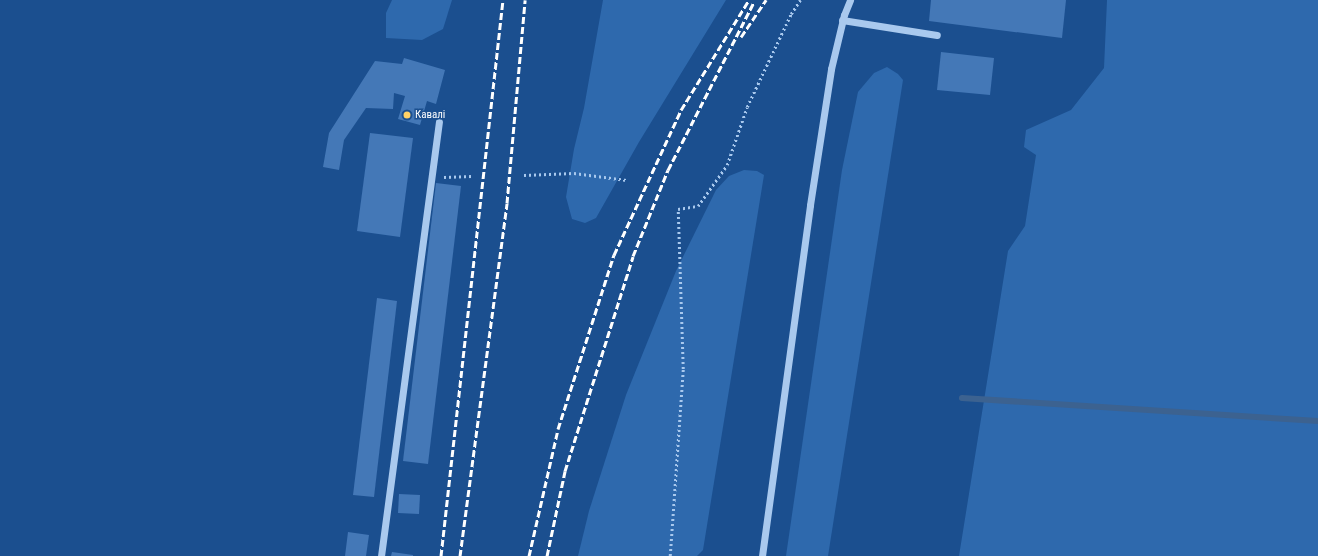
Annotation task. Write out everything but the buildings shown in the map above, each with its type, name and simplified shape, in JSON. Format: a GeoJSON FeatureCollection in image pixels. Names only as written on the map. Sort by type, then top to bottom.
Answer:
{"type":"FeatureCollection","features":[{"type":"Feature","properties":{"kind":"street"},"geometry":{"type":"LineString","coordinates":[[762,556],[810,206],[831,69],[842,20],[850,0]]}},
{"type":"Feature","properties":{"kind":"street"},"geometry":{"type":"LineString","coordinates":[[842,20],[937,35]]}},
{"type":"Feature","properties":{"kind":"street"},"geometry":{"type":"LineString","coordinates":[[381,556],[439,122]]}},
{"type":"Feature","properties":{"kind":"path"},"geometry":{"type":"LineString","coordinates":[[670,556],[683,369],[678,209],[698,206],[727,165],[747,107],[791,14],[800,0]]}},
{"type":"Feature","properties":{"kind":"path"},"geometry":{"type":"LineString","coordinates":[[524,175],[574,173],[626,180]]}},
{"type":"Feature","properties":{"kind":"path"},"geometry":{"type":"LineString","coordinates":[[432,178],[472,176]]}},
{"type":"Feature","properties":{"kind":"shaded area"},"geometry":{"type":"Polygon","coordinates":[[[392,0],[452,0],[443,29],[422,40],[386,38],[386,13],[392,0]]]}},
{"type":"Feature","properties":{"kind":"shaded area"},"geometry":{"type":"Polygon","coordinates":[[[603,0],[726,0],[639,142],[596,218],[585,223],[572,219],[566,197],[574,149],[584,108],[603,0]]]}},
{"type":"Feature","properties":{"kind":"shaded area"},"geometry":{"type":"Polygon","coordinates":[[[1107,0],[1318,0],[1318,556],[959,556],[1008,251],[1025,226],[1036,155],[1024,147],[1026,130],[1071,110],[1104,68],[1107,0]]]}},
{"type":"Feature","properties":{"kind":"shaded area"},"geometry":{"type":"Polygon","coordinates":[[[887,67],[898,74],[903,80],[828,556],[786,556],[842,170],[858,92],[874,73],[887,67]]]}},
{"type":"Feature","properties":{"kind":"shaded area"},"geometry":{"type":"Polygon","coordinates":[[[744,170],[757,171],[764,175],[703,550],[697,556],[578,556],[589,511],[626,395],[676,271],[716,190],[729,176],[744,170]]]}},
{"type":"Feature","properties":{"kind":"waterway"},"geometry":{"type":"LineString","coordinates":[[962,398],[1318,421]]}},
{"type":"Feature","properties":{"kind":"railway"},"geometry":{"type":"LineString","coordinates":[[441,556],[503,0]]}},
{"type":"Feature","properties":{"kind":"railway"},"geometry":{"type":"LineString","coordinates":[[460,556],[507,203],[525,0]]}},
{"type":"Feature","properties":{"kind":"railway"},"geometry":{"type":"LineString","coordinates":[[529,556],[558,429],[614,255],[681,110],[749,0]]}},
{"type":"Feature","properties":{"kind":"railway"},"geometry":{"type":"LineString","coordinates":[[741,37],[766,0]]}},
{"type":"Feature","properties":{"kind":"railway"},"geometry":{"type":"LineString","coordinates":[[547,556],[565,471],[633,256],[668,170],[754,2]]}},
{"type":"Feature","properties":{"kind":"place","name":"Кавалі"},"geometry":{"type":"Point","coordinates":[407,115]}}]}
